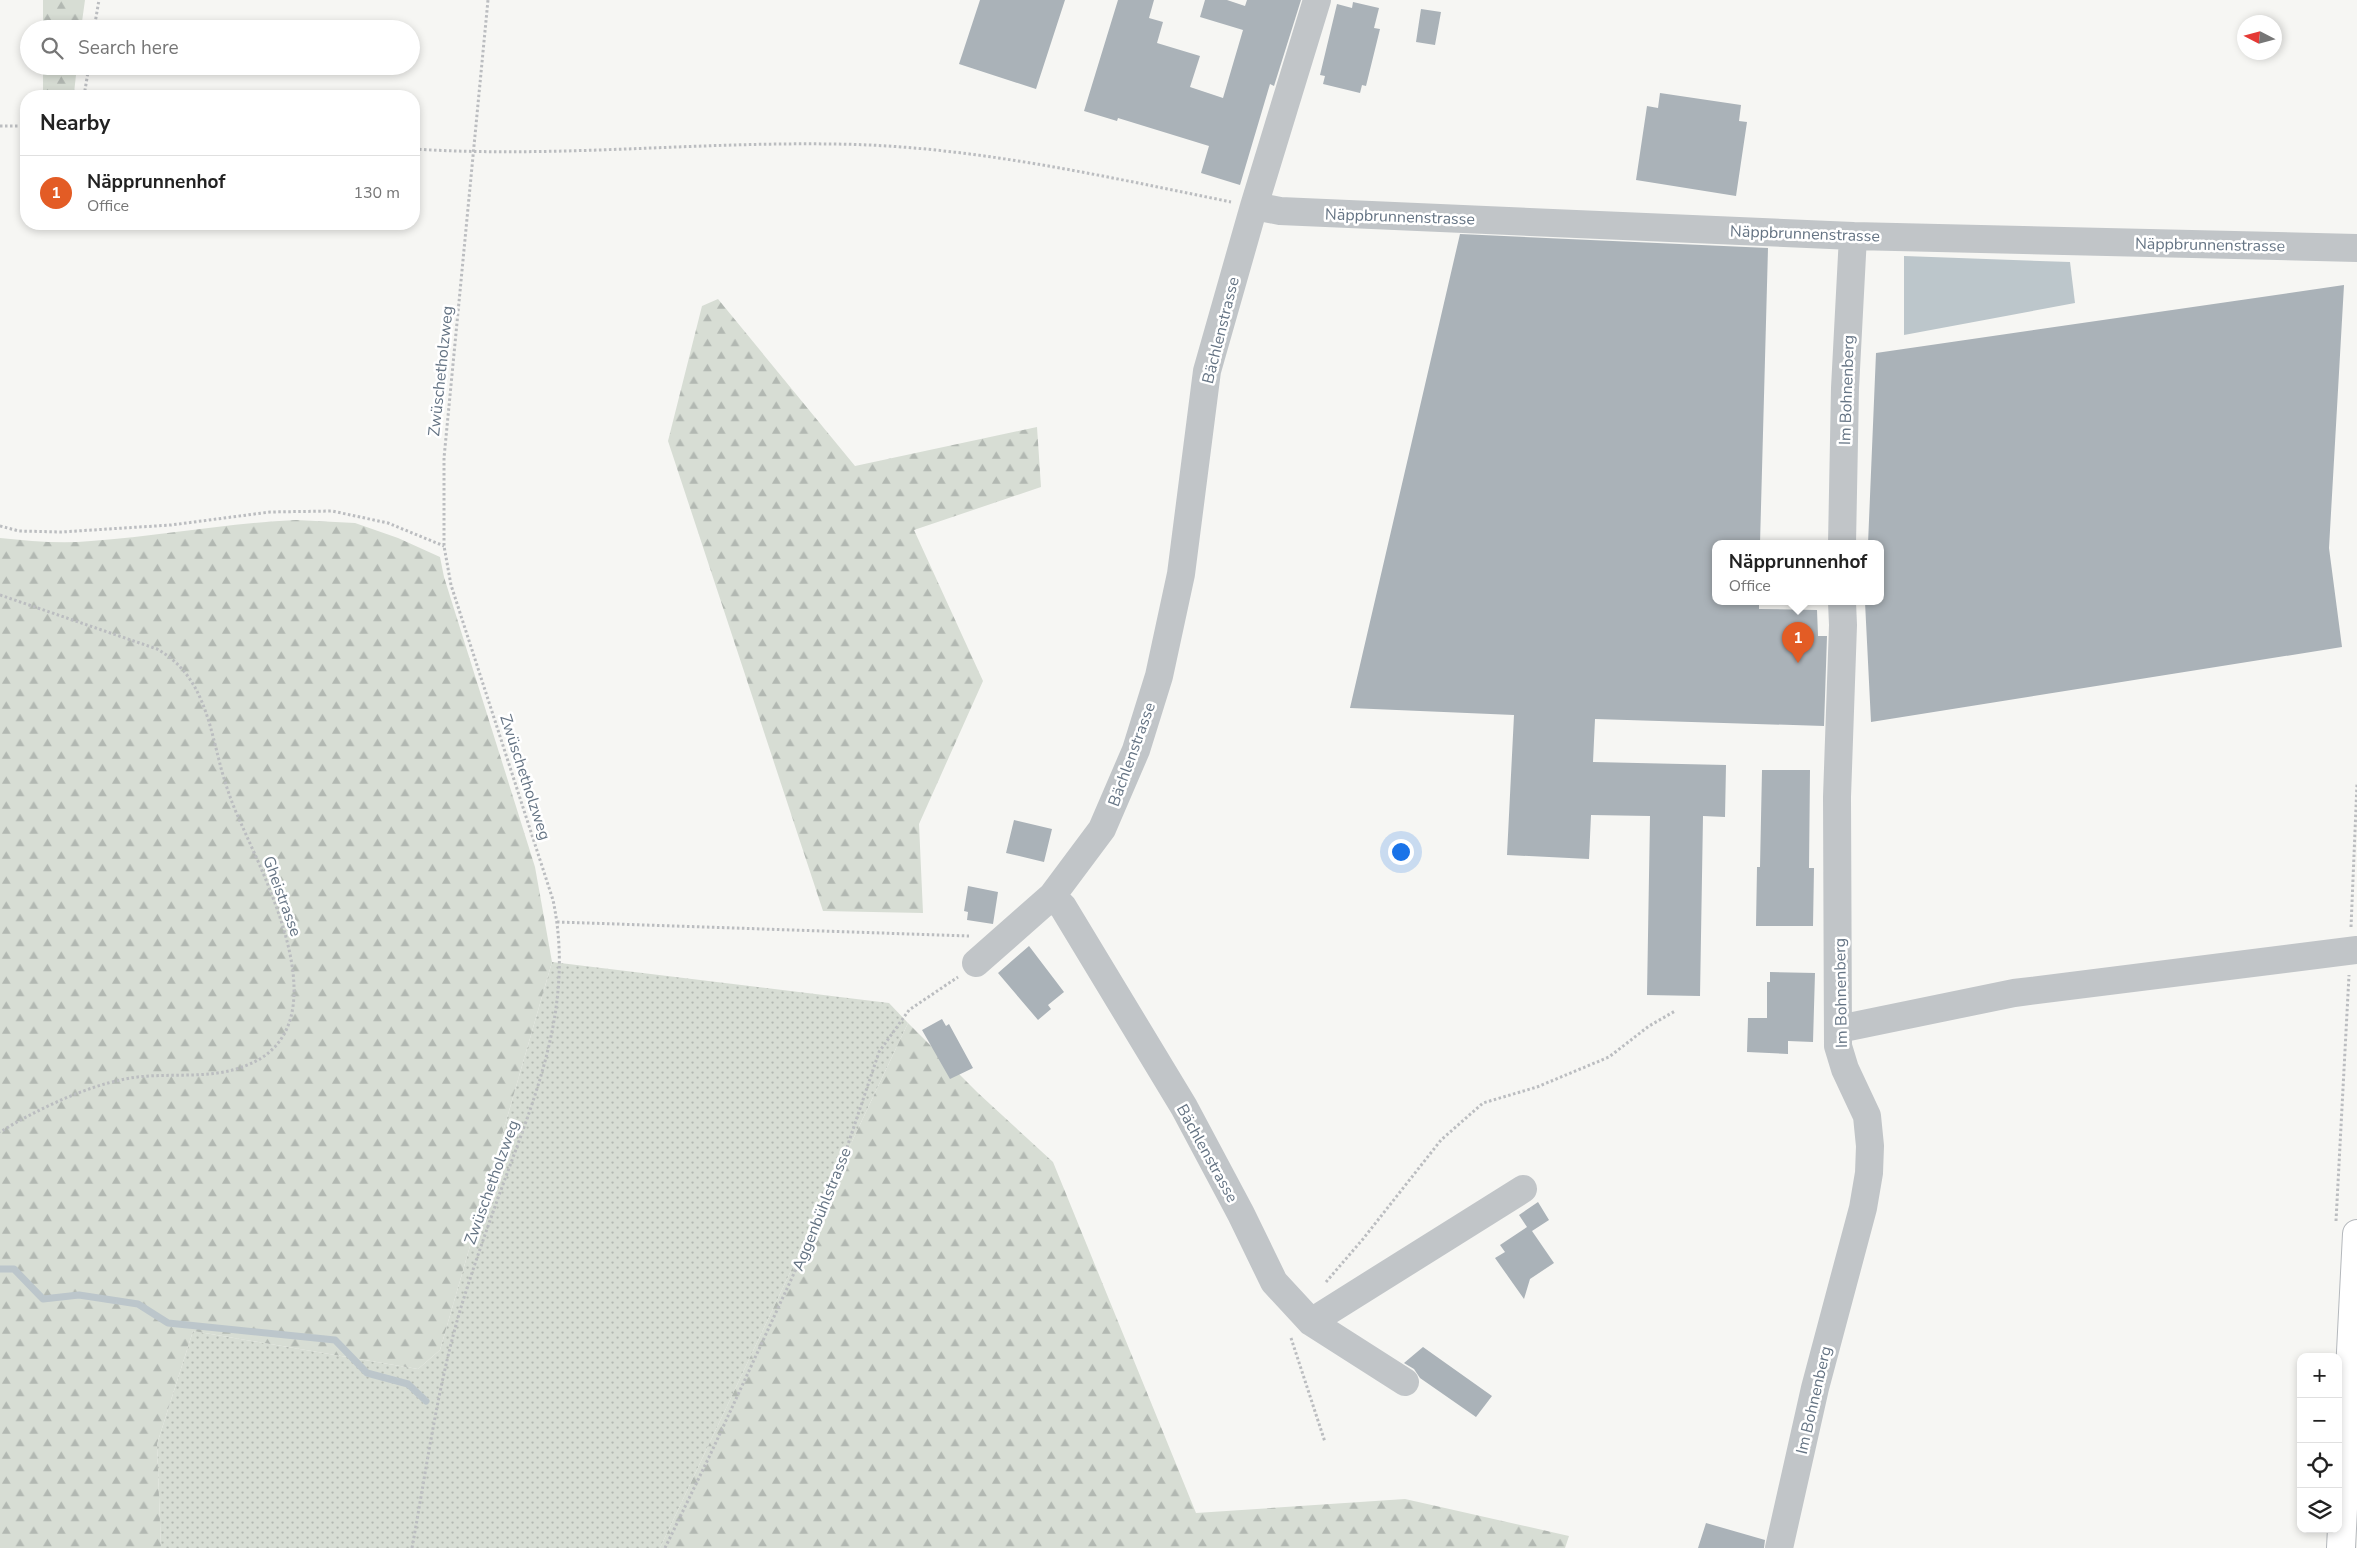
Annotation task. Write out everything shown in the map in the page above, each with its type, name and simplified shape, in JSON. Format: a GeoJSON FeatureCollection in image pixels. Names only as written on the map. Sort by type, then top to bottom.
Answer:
{"type":"FeatureCollection","features":[{"type":"Feature","properties":{"kind":"main road"},"geometry":{"type":"LineString","coordinates":[[2341,1548],[2346,1231]]}},
{"type":"Feature","properties":{"kind":"street","name":"Bächlenstrasse"},"geometry":{"type":"LineString","coordinates":[[1317,0],[1254,206],[1207,372],[1182,574],[1159,676],[1136,750],[1102,829],[1052,896],[1063,907],[1184,1107],[1241,1214],[1274,1282],[1300,1321],[1405,1382]]}},
{"type":"Feature","properties":{"kind":"street","name":"Näppbrunnenstrasse"},"geometry":{"type":"LineString","coordinates":[[1254,206],[1290,211],[1853,236],[2357,248]]}},
{"type":"Feature","properties":{"kind":"street","name":"Im Bohnenberg"},"geometry":{"type":"LineString","coordinates":[[1842,540],[1845,388],[1853,236]]}},
{"type":"Feature","properties":{"kind":"street","name":"Im Bohnenberg"},"geometry":{"type":"LineString","coordinates":[[1779,1548],[1815,1388],[1863,1208],[1869,1173],[1870,1146],[1867,1116],[1845,1069],[1838,1046],[1837,797],[1842,605]]}},
{"type":"Feature","properties":{"kind":"street"},"geometry":{"type":"LineString","coordinates":[[985,956],[1052,896]]}},
{"type":"Feature","properties":{"kind":"street"},"geometry":{"type":"LineString","coordinates":[[1839,1029],[2014,993],[2354,950]]}},
{"type":"Feature","properties":{"kind":"street"},"geometry":{"type":"LineString","coordinates":[[1300,1321],[1523,1189]]}},
{"type":"Feature","properties":{"kind":"path"},"geometry":{"type":"LineString","coordinates":[[96,20],[99,0]]}},
{"type":"Feature","properties":{"kind":"path","name":"Zwüschetholzweg"},"geometry":{"type":"LineString","coordinates":[[412,1548],[441,1391],[455,1330],[487,1229],[547,1058],[559,981],[557,922],[547,883],[451,585],[444,546],[444,458],[488,0]]}},
{"type":"Feature","properties":{"kind":"path"},"geometry":{"type":"LineString","coordinates":[[85,90],[88,75]]}},
{"type":"Feature","properties":{"kind":"path"},"geometry":{"type":"LineString","coordinates":[[0,126],[20,126]]}},
{"type":"Feature","properties":{"kind":"path"},"geometry":{"type":"LineString","coordinates":[[420,149],[474,153],[830,144],[910,147],[1021,160],[1254,206]]}},
{"type":"Feature","properties":{"kind":"path"},"geometry":{"type":"LineString","coordinates":[[0,526],[19,531],[61,532],[157,526],[270,512],[332,511],[388,524],[444,546]]}},
{"type":"Feature","properties":{"kind":"path","name":"Gheistrasse"},"geometry":{"type":"LineString","coordinates":[[0,594],[157,649],[169,656],[187,673],[198,691],[208,716],[228,791],[284,934],[292,963],[294,988],[291,1013],[283,1034],[267,1054],[246,1066],[208,1074],[126,1079],[77,1094],[0,1132]]}},
{"type":"Feature","properties":{"kind":"path"},"geometry":{"type":"LineString","coordinates":[[2346,1231],[2357,784]]}},
{"type":"Feature","properties":{"kind":"path"},"geometry":{"type":"LineString","coordinates":[[557,922],[981,936],[985,956]]}},
{"type":"Feature","properties":{"kind":"path","name":"Aggenbühlstrasse"},"geometry":{"type":"LineString","coordinates":[[665,1548],[749,1373],[833,1190],[879,1052],[909,1010],[952,982],[985,956]]}},
{"type":"Feature","properties":{"kind":"path"},"geometry":{"type":"LineString","coordinates":[[1325,1442],[1300,1321],[1441,1140],[1483,1103],[1537,1087],[1609,1057],[1649,1026],[1675,1011]]}},
{"type":"Feature","properties":{"kind":"green space"},"geometry":{"type":"Polygon","coordinates":[[[43,0],[85,0],[82,20],[43,20],[43,0]]]}},
{"type":"Feature","properties":{"kind":"green space"},"geometry":{"type":"Polygon","coordinates":[[[43,75],[76,75],[74,90],[43,90],[43,75]]]}},
{"type":"Feature","properties":{"kind":"green space"},"geometry":{"type":"Polygon","coordinates":[[[718,299],[855,466],[1037,427],[1041,487],[914,530],[983,681],[919,824],[923,913],[823,911],[668,441],[702,306],[718,299]]]}},
{"type":"Feature","properties":{"kind":"green space"},"geometry":{"type":"Polygon","coordinates":[[[296,520],[355,523],[398,538],[440,557],[444,577],[535,867],[552,962],[440,1350],[418,1369],[193,1331],[157,1444],[161,1548],[0,1548],[0,538],[46,542],[80,542],[296,520]]]}},
{"type":"Feature","properties":{"kind":"green space"},"geometry":{"type":"Polygon","coordinates":[[[552,962],[889,1003],[908,1023],[660,1548],[161,1548],[157,1444],[193,1331],[418,1369],[440,1350],[552,962]]]}},
{"type":"Feature","properties":{"kind":"green space"},"geometry":{"type":"Polygon","coordinates":[[[908,1023],[978,1093],[1053,1162],[1196,1513],[1405,1499],[1569,1536],[1565,1548],[660,1548],[908,1023]]]}},
{"type":"Feature","properties":{"kind":"shaded area"},"geometry":{"type":"Polygon","coordinates":[[[1904,256],[2070,262],[2075,303],[1904,335],[1904,256]]]}},
{"type":"Feature","properties":{"kind":"building"},"geometry":{"type":"Polygon","coordinates":[[[980,0],[1065,0],[1036,89],[959,64],[980,0]]]}},
{"type":"Feature","properties":{"kind":"building"},"geometry":{"type":"Polygon","coordinates":[[[1118,0],[1154,0],[1149,18],[1163,22],[1157,43],[1200,56],[1190,87],[1223,98],[1243,30],[1200,17],[1205,0],[1227,0],[1245,6],[1247,0],[1301,0],[1274,86],[1270,84],[1240,185],[1201,173],[1209,146],[1118,118],[1117,121],[1084,111],[1118,0]]]}},
{"type":"Feature","properties":{"kind":"building"},"geometry":{"type":"Polygon","coordinates":[[[1353,2],[1379,8],[1374,28],[1380,29],[1366,86],[1362,85],[1360,93],[1323,84],[1325,76],[1320,75],[1337,4],[1352,8],[1353,2]]]}},
{"type":"Feature","properties":{"kind":"building"},"geometry":{"type":"Polygon","coordinates":[[[1421,9],[1441,12],[1435,45],[1416,42],[1421,9]]]}},
{"type":"Feature","properties":{"kind":"building"},"geometry":{"type":"Polygon","coordinates":[[[1660,93],[1741,105],[1739,121],[1747,122],[1736,196],[1636,180],[1647,106],[1658,108],[1660,93]]]}},
{"type":"Feature","properties":{"kind":"building"},"geometry":{"type":"Polygon","coordinates":[[[1460,234],[1768,248],[1760,540],[1712,540],[1712,605],[1759,605],[1759,609],[1817,610],[1818,636],[1827,636],[1824,726],[1595,719],[1593,762],[1726,765],[1725,817],[1703,816],[1700,996],[1647,995],[1650,816],[1591,815],[1589,859],[1507,855],[1514,715],[1350,708],[1460,234]]]}},
{"type":"Feature","properties":{"kind":"building"},"geometry":{"type":"Polygon","coordinates":[[[2344,285],[2329,548],[2342,647],[1871,722],[1865,605],[1884,605],[1884,540],[1868,540],[1876,353],[2344,285]]]}},
{"type":"Feature","properties":{"kind":"building"},"geometry":{"type":"Polygon","coordinates":[[[1762,770],[1810,770],[1809,868],[1814,868],[1813,926],[1756,926],[1757,867],[1760,867],[1762,770]]]}},
{"type":"Feature","properties":{"kind":"building"},"geometry":{"type":"Polygon","coordinates":[[[1014,820],[1052,829],[1044,862],[1006,853],[1014,820]]]}},
{"type":"Feature","properties":{"kind":"building"},"geometry":{"type":"Polygon","coordinates":[[[968,886],[998,892],[993,924],[967,920],[968,912],[964,911],[968,886]]]}},
{"type":"Feature","properties":{"kind":"building"},"geometry":{"type":"Polygon","coordinates":[[[1029,946],[1064,992],[1048,1005],[1051,1009],[1038,1020],[998,973],[1029,946]]]}},
{"type":"Feature","properties":{"kind":"building"},"geometry":{"type":"Polygon","coordinates":[[[1770,972],[1815,973],[1813,1042],[1788,1041],[1788,1054],[1747,1052],[1748,1018],[1767,1018],[1767,982],[1770,982],[1770,972]]]}},
{"type":"Feature","properties":{"kind":"building"},"geometry":{"type":"Polygon","coordinates":[[[942,1019],[946,1026],[949,1024],[973,1068],[950,1079],[922,1030],[942,1019]]]}},
{"type":"Feature","properties":{"kind":"building"},"geometry":{"type":"Polygon","coordinates":[[[1538,1202],[1549,1220],[1532,1231],[1554,1263],[1530,1279],[1524,1299],[1495,1258],[1505,1252],[1500,1245],[1527,1227],[1519,1215],[1538,1202]]]}},
{"type":"Feature","properties":{"kind":"building"},"geometry":{"type":"Polygon","coordinates":[[[1423,1347],[1492,1396],[1476,1417],[1420,1378],[1414,1369],[1404,1363],[1423,1347]]]}},
{"type":"Feature","properties":{"kind":"building"},"geometry":{"type":"Polygon","coordinates":[[[1706,1523],[1765,1540],[1764,1548],[1698,1548],[1706,1523]]]}},
{"type":"Feature","properties":{"kind":"waterway"},"geometry":{"type":"LineString","coordinates":[[0,1269],[14,1269],[43,1299],[79,1295],[138,1304],[168,1323],[335,1340],[367,1373],[408,1384],[426,1401]]}},
{"type":"Feature","properties":{"kind":"place","name":"Näpprunnenhof"},"geometry":{"type":"Point","coordinates":[1798,663]}}]}
